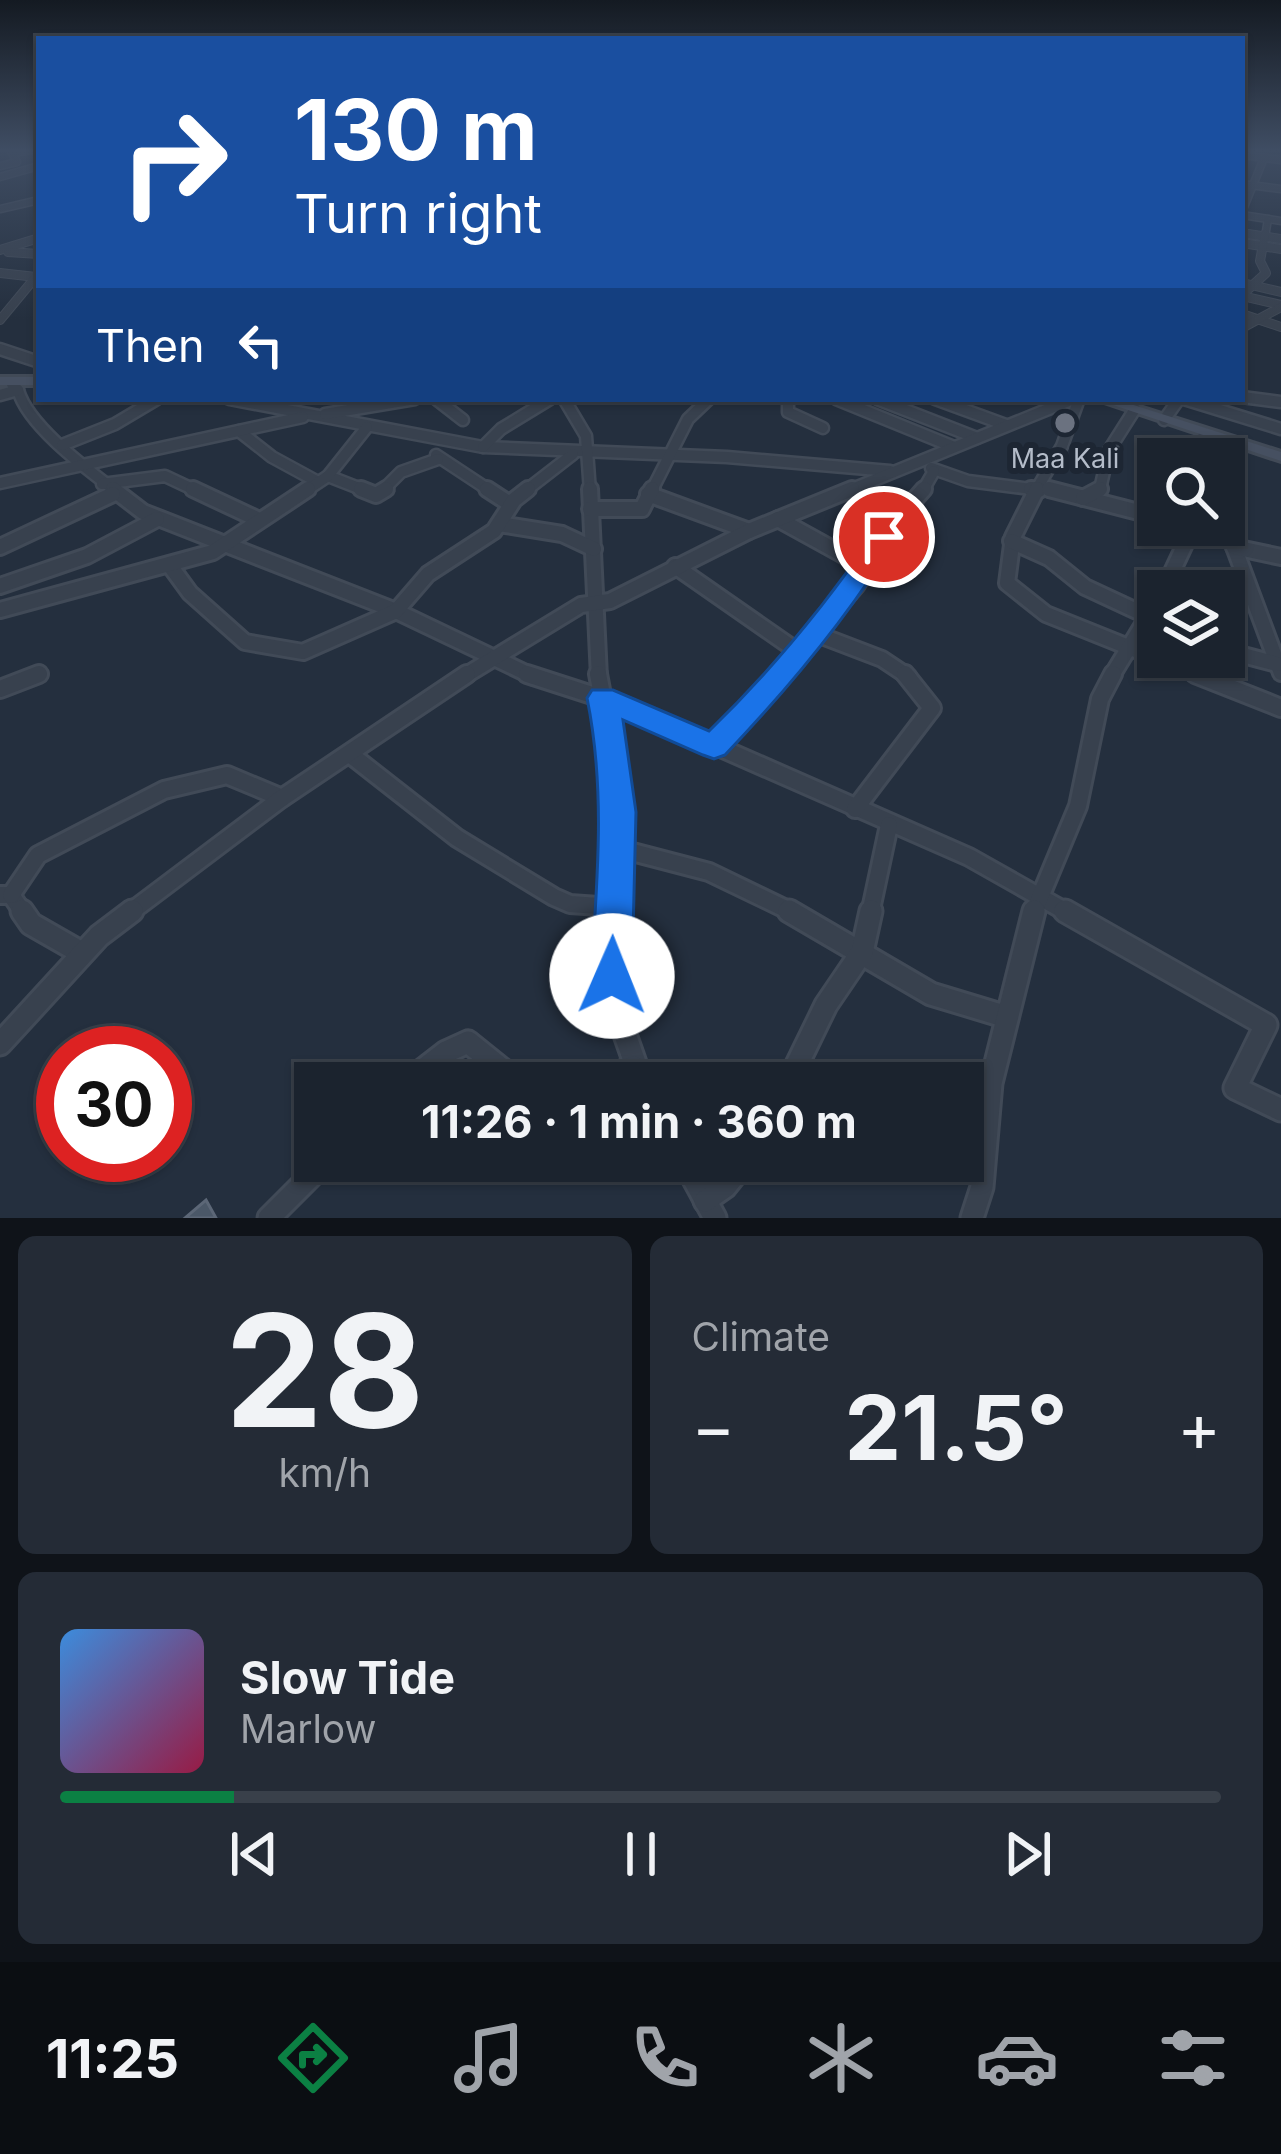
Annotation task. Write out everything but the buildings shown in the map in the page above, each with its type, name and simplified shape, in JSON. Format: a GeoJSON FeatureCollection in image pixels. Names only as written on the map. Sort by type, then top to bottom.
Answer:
{"type":"FeatureCollection","features":[{"type":"Feature","properties":{"kind":"main road"},"geometry":{"type":"LineString","coordinates":[[1111,402],[1281,457]]}},
{"type":"Feature","properties":{"kind":"street"},"geometry":{"type":"LineString","coordinates":[[1245,212],[1281,218]]}},
{"type":"Feature","properties":{"kind":"street"},"geometry":{"type":"LineString","coordinates":[[1245,212],[1281,218]]}},
{"type":"Feature","properties":{"kind":"street"},"geometry":{"type":"LineString","coordinates":[[1254,298],[1253,286],[1266,273],[1260,262],[1268,219]]}},
{"type":"Feature","properties":{"kind":"street"},"geometry":{"type":"LineString","coordinates":[[1245,234],[1281,249]]}},
{"type":"Feature","properties":{"kind":"street"},"geometry":{"type":"LineString","coordinates":[[1245,243],[1281,238]]}},
{"type":"Feature","properties":{"kind":"street"},"geometry":{"type":"LineString","coordinates":[[0,251],[36,239]]}},
{"type":"Feature","properties":{"kind":"street"},"geometry":{"type":"LineString","coordinates":[[0,251],[36,254]]}},
{"type":"Feature","properties":{"kind":"street"},"geometry":{"type":"LineString","coordinates":[[0,273],[36,278]]}},
{"type":"Feature","properties":{"kind":"street"},"geometry":{"type":"LineString","coordinates":[[0,320],[36,278]]}},
{"type":"Feature","properties":{"kind":"street"},"geometry":{"type":"LineString","coordinates":[[1253,286],[1281,292]]}},
{"type":"Feature","properties":{"kind":"street"},"geometry":{"type":"LineString","coordinates":[[0,296],[18,298]]}},
{"type":"Feature","properties":{"kind":"street"},"geometry":{"type":"LineString","coordinates":[[1245,296],[1281,306]]}},
{"type":"Feature","properties":{"kind":"street"},"geometry":{"type":"LineString","coordinates":[[1245,326],[1281,306]]}},
{"type":"Feature","properties":{"kind":"street"},"geometry":{"type":"LineString","coordinates":[[1245,315],[1281,328]]}},
{"type":"Feature","properties":{"kind":"street"},"geometry":{"type":"LineString","coordinates":[[0,349],[36,361]]}},
{"type":"Feature","properties":{"kind":"street"},"geometry":{"type":"LineString","coordinates":[[0,395],[36,364]]}},
{"type":"Feature","properties":{"kind":"street"},"geometry":{"type":"LineString","coordinates":[[10,383],[22,404],[81,466],[157,519],[396,611],[488,659],[579,694],[602,698],[969,857],[1273,1029],[1235,1088],[1281,1110]]}},
{"type":"Feature","properties":{"kind":"street"},"geometry":{"type":"LineString","coordinates":[[1245,397],[1281,402]]}},
{"type":"Feature","properties":{"kind":"street"},"geometry":{"type":"LineString","coordinates":[[62,445],[153,402]]}},
{"type":"Feature","properties":{"kind":"street"},"geometry":{"type":"LineString","coordinates":[[244,402],[483,447],[895,471]]}},
{"type":"Feature","properties":{"kind":"street"},"geometry":{"type":"LineString","coordinates":[[0,483],[397,402]]}},
{"type":"Feature","properties":{"kind":"street"},"geometry":{"type":"LineString","coordinates":[[440,402],[463,420]]}},
{"type":"Feature","properties":{"kind":"street"},"geometry":{"type":"LineString","coordinates":[[483,447],[501,429],[545,402]]}},
{"type":"Feature","properties":{"kind":"street"},"geometry":{"type":"LineString","coordinates":[[566,402],[579,418],[598,603],[594,654],[614,751],[614,1003],[634,1062]]}},
{"type":"Feature","properties":{"kind":"street"},"geometry":{"type":"LineString","coordinates":[[590,509],[639,510],[688,419],[706,402]]}},
{"type":"Feature","properties":{"kind":"street"},"geometry":{"type":"LineString","coordinates":[[788,402],[788,412],[823,428]]}},
{"type":"Feature","properties":{"kind":"street"},"geometry":{"type":"LineString","coordinates":[[843,402],[954,447]]}},
{"type":"Feature","properties":{"kind":"street"},"geometry":{"type":"LineString","coordinates":[[885,402],[977,438]]}},
{"type":"Feature","properties":{"kind":"street"},"geometry":{"type":"LineString","coordinates":[[943,402],[1006,425]]}},
{"type":"Feature","properties":{"kind":"street"},"geometry":{"type":"LineString","coordinates":[[0,1044],[80,952],[282,798],[488,659],[574,608],[620,596],[749,531],[895,471],[929,465],[954,447],[1068,402]]}},
{"type":"Feature","properties":{"kind":"street"},"geometry":{"type":"LineString","coordinates":[[1076,402],[1071,430],[1011,541],[1005,571],[1015,593],[1046,614],[1281,708]]}},
{"type":"Feature","properties":{"kind":"street"},"geometry":{"type":"LineString","coordinates":[[1165,419],[1179,402]]}},
{"type":"Feature","properties":{"kind":"street"},"geometry":{"type":"LineString","coordinates":[[1192,402],[1281,429]]}},
{"type":"Feature","properties":{"kind":"street"},"geometry":{"type":"LineString","coordinates":[[1083,498],[1100,489],[1109,449],[1135,410]]}},
{"type":"Feature","properties":{"kind":"street"},"geometry":{"type":"LineString","coordinates":[[157,519],[87,556],[0,589],[4,609],[172,567],[222,546],[323,479],[368,427]]}},
{"type":"Feature","properties":{"kind":"street"},"geometry":{"type":"LineString","coordinates":[[239,431],[272,457],[376,495],[401,472],[438,459]]}},
{"type":"Feature","properties":{"kind":"street"},"geometry":{"type":"LineString","coordinates":[[1203,438],[1204,433]]}},
{"type":"Feature","properties":{"kind":"street"},"geometry":{"type":"LineString","coordinates":[[434,439],[438,459],[511,504]]}},
{"type":"Feature","properties":{"kind":"street"},"geometry":{"type":"LineString","coordinates":[[172,567],[197,600],[256,646],[304,652],[396,611],[428,574],[499,524],[511,504],[580,454]]}},
{"type":"Feature","properties":{"kind":"street"},"geometry":{"type":"LineString","coordinates":[[929,465],[968,482],[1040,488],[1137,512]]}},
{"type":"Feature","properties":{"kind":"street"},"geometry":{"type":"LineString","coordinates":[[714,746],[765,695],[867,568],[892,525],[916,502],[929,465]]}},
{"type":"Feature","properties":{"kind":"street"},"geometry":{"type":"LineString","coordinates":[[0,547],[108,489],[165,476],[257,519]]}},
{"type":"Feature","properties":{"kind":"street"},"geometry":{"type":"LineString","coordinates":[[648,494],[749,531]]}},
{"type":"Feature","properties":{"kind":"street"},"geometry":{"type":"LineString","coordinates":[[778,519],[867,568]]}},
{"type":"Feature","properties":{"kind":"street"},"geometry":{"type":"LineString","coordinates":[[499,524],[562,534],[594,549]]}},
{"type":"Feature","properties":{"kind":"street"},"geometry":{"type":"LineString","coordinates":[[1011,541],[1049,558],[1085,587],[1137,606]]}},
{"type":"Feature","properties":{"kind":"street"},"geometry":{"type":"LineString","coordinates":[[1234,548],[1281,557]]}},
{"type":"Feature","properties":{"kind":"street"},"geometry":{"type":"LineString","coordinates":[[1234,548],[1275,646],[1279,669],[1245,657]]}},
{"type":"Feature","properties":{"kind":"street"},"geometry":{"type":"LineString","coordinates":[[675,566],[756,627],[797,651]]}},
{"type":"Feature","properties":{"kind":"street"},"geometry":{"type":"LineString","coordinates":[[814,633],[883,658],[928,696],[932,708],[855,809]]}},
{"type":"Feature","properties":{"kind":"street"},"geometry":{"type":"LineString","coordinates":[[972,1218],[982,1187],[991,1083],[1036,899],[1078,806],[1094,715],[1137,635]]}},
{"type":"Feature","properties":{"kind":"street"},"geometry":{"type":"LineString","coordinates":[[0,689],[39,674]]}},
{"type":"Feature","properties":{"kind":"street"},"geometry":{"type":"LineString","coordinates":[[350,755],[457,838],[554,897],[570,904],[614,907]]}},
{"type":"Feature","properties":{"kind":"street"},"geometry":{"type":"LineString","coordinates":[[80,952],[31,924],[6,895],[30,863],[51,846],[164,790],[227,776],[282,798]]}},
{"type":"Feature","properties":{"kind":"street"},"geometry":{"type":"LineString","coordinates":[[798,1062],[826,1005],[862,952],[889,825]]}},
{"type":"Feature","properties":{"kind":"street"},"geometry":{"type":"LineString","coordinates":[[617,848],[709,872],[818,925],[931,994],[1006,1017]]}},
{"type":"Feature","properties":{"kind":"street"},"geometry":{"type":"LineString","coordinates":[[433,1062],[468,1042],[493,1062]]}},
{"type":"Feature","properties":{"kind":"street"},"geometry":{"type":"LineString","coordinates":[[268,1218],[305,1182]]}},
{"type":"Feature","properties":{"kind":"street"},"geometry":{"type":"LineString","coordinates":[[695,1182],[710,1209],[729,1182]]}},
{"type":"Feature","properties":{"kind":"place","name":"Maa Kali"},"geometry":{"type":"Point","coordinates":[1065,423]}},
{"type":"Feature","properties":{"kind":"route"},"geometry":{"type":"LineString","coordinates":[[612,976],[618,812],[614,751],[602,698],[714,746],[765,695],[794,654],[848,597],[884,537]]}}]}
